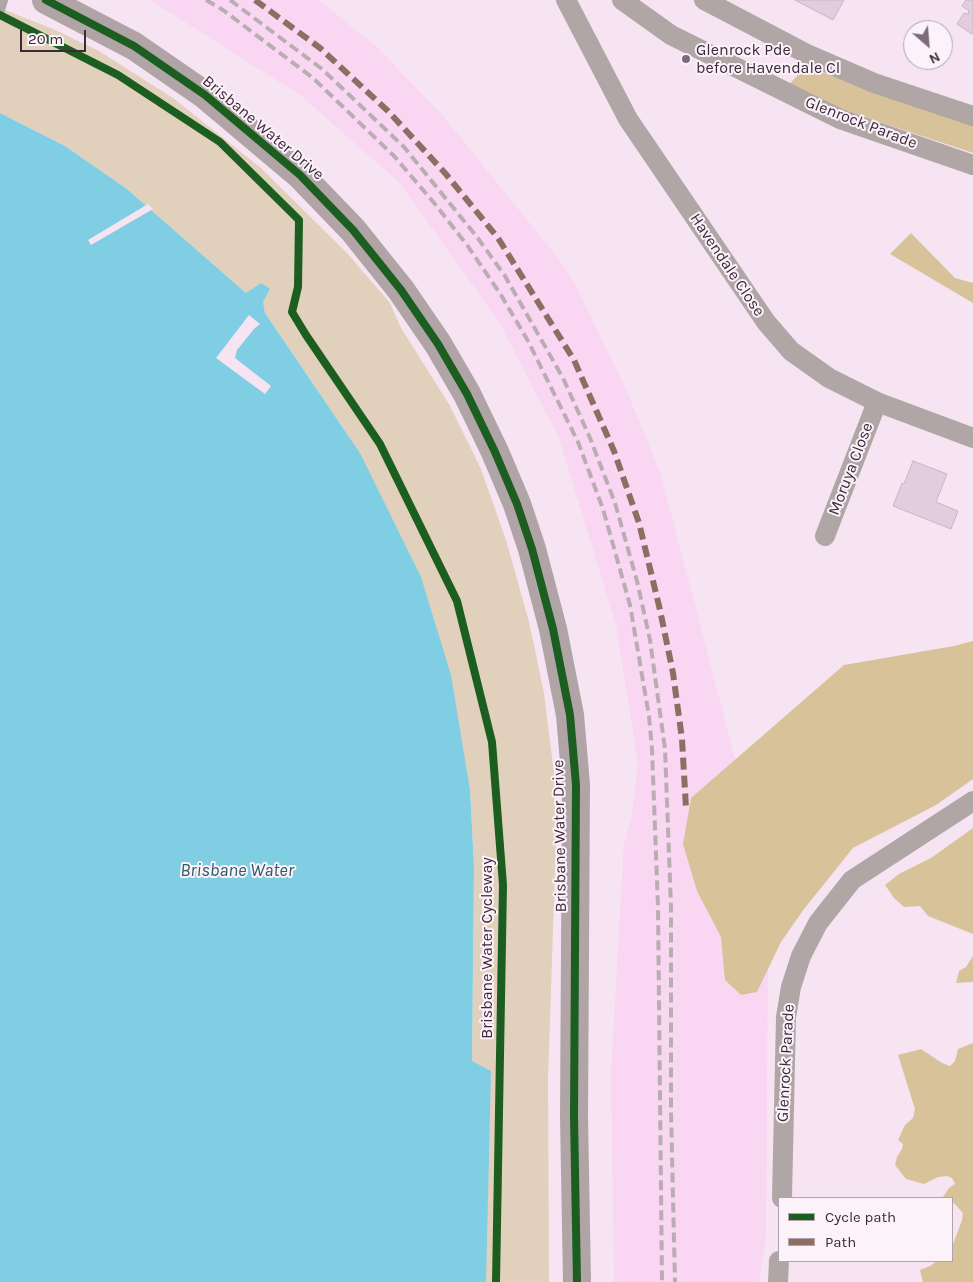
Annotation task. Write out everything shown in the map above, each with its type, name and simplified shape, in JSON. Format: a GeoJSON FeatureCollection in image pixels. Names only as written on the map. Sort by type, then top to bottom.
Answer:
{"type":"FeatureCollection","features":[{"type":"Feature","properties":{"kind":"main road","name":"Brisbane Water Drive"},"geometry":{"type":"LineString","coordinates":[[46,0],[134,46],[205,95],[300,175],[354,230],[401,290],[438,344],[467,394],[510,487],[532,549],[553,629],[570,714],[576,785],[574,1116],[577,1282]]}},
{"type":"Feature","properties":{"kind":"street","name":"Havendale Close"},"geometry":{"type":"LineString","coordinates":[[566,0],[628,119],[766,322],[791,351],[830,378],[877,402],[973,438]]}},
{"type":"Feature","properties":{"kind":"street","name":"Glenrock Parade"},"geometry":{"type":"LineString","coordinates":[[622,0],[671,35],[840,119],[973,165]]}},
{"type":"Feature","properties":{"kind":"street"},"geometry":{"type":"LineString","coordinates":[[704,0],[809,55],[874,83],[973,116]]}},
{"type":"Feature","properties":{"kind":"street","name":"Moruya Close"},"geometry":{"type":"LineString","coordinates":[[825,536],[877,402]]}},
{"type":"Feature","properties":{"kind":"street","name":"Glenrock Parade"},"geometry":{"type":"LineString","coordinates":[[782,1197],[786,1017],[791,987],[801,956],[818,923],[852,880],[973,801]]}},
{"type":"Feature","properties":{"kind":"street"},"geometry":{"type":"LineString","coordinates":[[778,1282],[779,1262]]}},
{"type":"Feature","properties":{"kind":"lane"},"geometry":{"type":"LineString","coordinates":[[0,10],[3,0]]}},
{"type":"Feature","properties":{"kind":"shaded area"},"geometry":{"type":"Polygon","coordinates":[[[150,0],[319,0],[378,48],[443,116],[553,252],[573,280],[626,389],[661,475],[734,755],[768,967],[766,1236],[759,1282],[614,1282],[611,1075],[624,843],[632,815],[638,764],[616,625],[559,438],[499,322],[400,183],[300,95],[150,0]]]}},
{"type":"Feature","properties":{"kind":"shaded area"},"geometry":{"type":"Polygon","coordinates":[[[0,8],[53,29],[99,51],[173,98],[261,168],[347,253],[390,303],[401,328],[449,404],[481,469],[506,540],[529,622],[544,693],[554,773],[556,841],[548,1079],[549,1282],[486,1282],[472,1062],[474,866],[470,790],[360,453],[265,313],[263,302],[246,293],[127,189],[65,146],[0,113],[0,8]]]}},
{"type":"Feature","properties":{"kind":"shaded area"},"geometry":{"type":"Polygon","coordinates":[[[805,67],[973,121],[973,153],[784,90],[805,67]]]}},
{"type":"Feature","properties":{"kind":"shaded area"},"geometry":{"type":"Polygon","coordinates":[[[911,233],[955,278],[973,283],[973,303],[890,254],[911,233]]]}},
{"type":"Feature","properties":{"kind":"shaded area"},"geometry":{"type":"Polygon","coordinates":[[[973,641],[973,779],[936,805],[853,848],[804,909],[781,942],[757,992],[741,995],[725,980],[721,937],[697,891],[683,844],[691,798],[844,665],[973,641]]]}},
{"type":"Feature","properties":{"kind":"shaded area"},"geometry":{"type":"Polygon","coordinates":[[[973,828],[973,934],[928,916],[920,906],[904,907],[894,898],[885,885],[899,874],[931,858],[973,828]]]}},
{"type":"Feature","properties":{"kind":"shaded area"},"geometry":{"type":"Polygon","coordinates":[[[973,956],[973,982],[956,983],[959,971],[966,967],[973,956]]]}},
{"type":"Feature","properties":{"kind":"shaded area"},"geometry":{"type":"Polygon","coordinates":[[[973,1043],[973,1282],[923,1282],[920,1270],[936,1262],[953,1262],[953,1244],[963,1213],[953,1202],[953,1197],[943,1197],[949,1188],[955,1184],[952,1178],[947,1176],[938,1177],[924,1184],[906,1179],[895,1165],[903,1144],[898,1140],[905,1125],[913,1118],[915,1109],[898,1055],[921,1049],[950,1066],[955,1061],[958,1049],[973,1043]]]}},
{"type":"Feature","properties":{"kind":"water","name":"Brisbane Water"},"geometry":{"type":"Polygon","coordinates":[[[0,113],[65,146],[127,189],[246,293],[261,283],[270,289],[263,302],[265,313],[360,453],[421,577],[451,675],[470,790],[474,866],[472,1061],[491,1071],[486,1282],[0,1282],[0,113]]]}},
{"type":"Feature","properties":{"kind":"pier"},"geometry":{"type":"Polygon","coordinates":[[[148,204],[153,209],[91,245],[88,240],[148,204]]]}},
{"type":"Feature","properties":{"kind":"pier"},"geometry":{"type":"Polygon","coordinates":[[[249,315],[260,324],[237,350],[235,358],[271,386],[265,394],[216,358],[249,315]]]}},
{"type":"Feature","properties":{"kind":"building"},"geometry":{"type":"Polygon","coordinates":[[[795,0],[844,0],[833,20],[795,0]]]}},
{"type":"Feature","properties":{"kind":"building"},"geometry":{"type":"Polygon","coordinates":[[[966,0],[973,0],[972,34],[957,24],[964,13],[968,14],[969,11],[962,6],[966,0]]]}},
{"type":"Feature","properties":{"kind":"building"},"geometry":{"type":"Polygon","coordinates":[[[913,461],[947,474],[936,502],[958,511],[951,529],[893,506],[913,461]]]}},
{"type":"Feature","properties":{"kind":"railway"},"geometry":{"type":"LineString","coordinates":[[206,0],[223,10],[313,78],[394,156],[467,245],[501,295],[528,341],[578,442],[603,509],[630,605],[649,716],[652,749],[658,907],[662,1282]]}},
{"type":"Feature","properties":{"kind":"railway"},"geometry":{"type":"LineString","coordinates":[[230,0],[322,69],[404,147],[477,237],[505,276],[563,378],[590,438],[615,503],[637,581],[650,640],[665,749],[671,907],[671,1113],[675,1282]]}},
{"type":"Feature","properties":{"kind":"marked path"},"geometry":{"type":"LineString","coordinates":[[255,0],[320,48],[388,111],[445,173],[498,238],[574,360],[614,451],[639,523],[673,673],[682,739],[686,808]]}},
{"type":"Feature","properties":{"kind":"cycle path"},"geometry":{"type":"LineString","coordinates":[[46,0],[134,46],[205,95],[300,175],[353,230],[401,290],[438,344],[467,394],[517,504],[532,549],[553,629],[570,715],[576,785],[574,1116],[577,1282]]}},
{"type":"Feature","properties":{"kind":"cycle path","name":"Brisbane Water Cycleway"},"geometry":{"type":"LineString","coordinates":[[0,15],[118,75],[220,142],[299,220],[298,287],[292,312],[380,444],[457,601],[492,742],[503,885],[496,1282]]}},
{"type":"Feature","properties":{"kind":"place","name":"Glenrock Pde before Havendale Cl"},"geometry":{"type":"Point","coordinates":[686,59]}}]}
